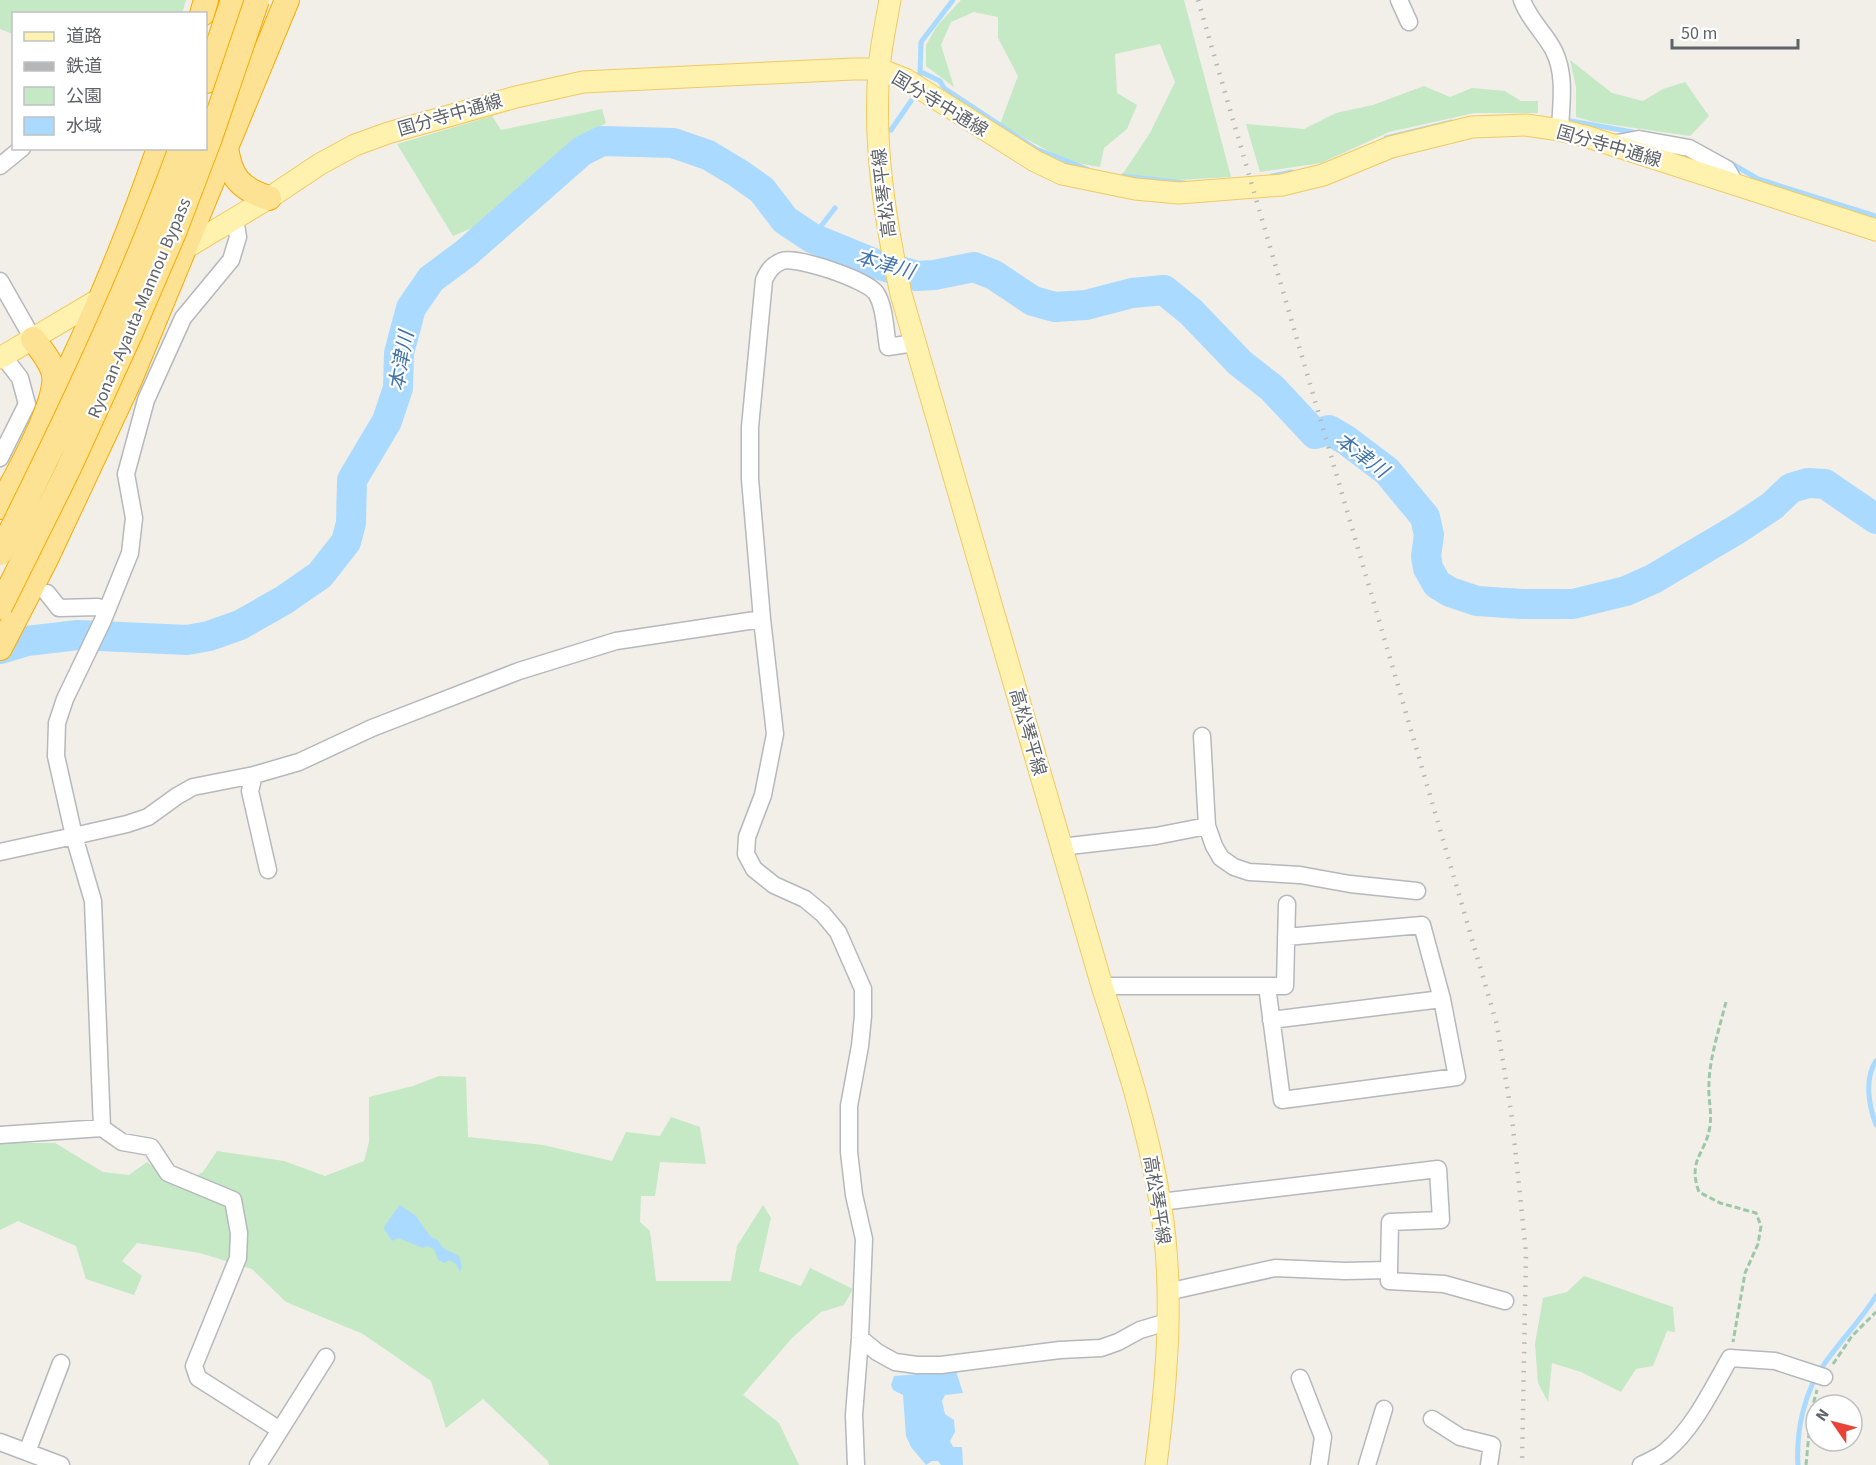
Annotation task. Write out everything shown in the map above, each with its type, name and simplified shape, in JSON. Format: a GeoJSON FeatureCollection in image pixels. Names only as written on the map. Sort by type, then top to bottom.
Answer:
{"type":"FeatureCollection","features":[{"type":"Feature","properties":{"kind":"highway"},"geometry":{"type":"LineString","coordinates":[[207,78],[233,0]]}},
{"type":"Feature","properties":{"kind":"highway","name":"Ryonan-Ayauta-Mannou Bypass"},"geometry":{"type":"LineString","coordinates":[[207,146],[257,0]]}},
{"type":"Feature","properties":{"kind":"highway"},"geometry":{"type":"LineString","coordinates":[[0,648],[11,606],[129,382],[288,0]]}},
{"type":"Feature","properties":{"kind":"highway"},"geometry":{"type":"LineString","coordinates":[[226,147],[228,165],[239,182],[246,189],[269,198]]}},
{"type":"Feature","properties":{"kind":"highway"},"geometry":{"type":"LineString","coordinates":[[0,507],[81,346],[134,218],[158,150]]}},
{"type":"Feature","properties":{"kind":"highway","name":"Ryonan-Ayauta-Mannou Bypass"},"geometry":{"type":"LineString","coordinates":[[0,553],[108,328],[152,227],[180,150]]}},
{"type":"Feature","properties":{"kind":"highway","name":"Ryonan-Ayauta-Mannou Bypass"},"geometry":{"type":"LineString","coordinates":[[11,606],[72,460],[131,333],[175,230],[205,150]]}},
{"type":"Feature","properties":{"kind":"highway"},"geometry":{"type":"LineString","coordinates":[[33,339],[51,365],[54,374],[54,395],[47,413]]}},
{"type":"Feature","properties":{"kind":"main road","name":"高松琴平線"},"geometry":{"type":"LineString","coordinates":[[890,0],[879,69],[878,138],[891,249],[901,294],[1127,1065],[1148,1144],[1160,1202],[1165,1236],[1167,1323],[1163,1410],[1156,1465]]}},
{"type":"Feature","properties":{"kind":"main road","name":"国分寺中通線"},"geometry":{"type":"LineString","coordinates":[[1,357],[355,145],[388,133],[516,97],[583,82],[879,69],[905,80],[1035,161],[1062,174],[1114,186],[1179,193],[1282,185],[1323,175],[1391,147],[1472,127],[1526,125],[1560,130],[1612,144],[1876,230]]}},
{"type":"Feature","properties":{"kind":"street"},"geometry":{"type":"LineString","coordinates":[[1399,0],[1409,22]]}},
{"type":"Feature","properties":{"kind":"street"},"geometry":{"type":"LineString","coordinates":[[1522,0],[1527,14],[1554,51],[1561,73],[1560,130]]}},
{"type":"Feature","properties":{"kind":"street"},"geometry":{"type":"LineString","coordinates":[[0,166],[20,150]]}},
{"type":"Feature","properties":{"kind":"street"},"geometry":{"type":"LineString","coordinates":[[102,1128],[93,901],[74,836],[56,756],[57,723],[65,699],[130,553],[134,518],[126,474],[146,400],[183,318],[231,260],[238,237],[235,218]]}},
{"type":"Feature","properties":{"kind":"street"},"geometry":{"type":"LineString","coordinates":[[856,1465],[854,1415],[864,1239],[854,1195],[849,1152],[849,1106],[860,1046],[863,989],[838,932],[823,914],[805,899],[774,885],[754,869],[746,854],[747,837],[763,795],[775,734],[750,479],[750,428],[764,280],[770,268],[783,261],[797,260],[864,283],[874,291],[880,302],[888,347],[914,343]]}},
{"type":"Feature","properties":{"kind":"street"},"geometry":{"type":"LineString","coordinates":[[0,281],[33,339]]}},
{"type":"Feature","properties":{"kind":"street"},"geometry":{"type":"LineString","coordinates":[[0,458],[27,404],[20,378],[12,366],[1,357]]}},
{"type":"Feature","properties":{"kind":"street"},"geometry":{"type":"LineString","coordinates":[[47,593],[59,608],[98,607],[104,615]]}},
{"type":"Feature","properties":{"kind":"street"},"geometry":{"type":"LineString","coordinates":[[0,852],[127,824],[148,817],[193,787],[254,775],[299,762],[372,728],[519,671],[616,641],[762,619]]}},
{"type":"Feature","properties":{"kind":"street"},"geometry":{"type":"LineString","coordinates":[[1202,736],[1207,826],[1221,858],[1234,867],[1249,872],[1300,875],[1350,884],[1417,891]]}},
{"type":"Feature","properties":{"kind":"street"},"geometry":{"type":"LineString","coordinates":[[254,775],[250,791],[268,870]]}},
{"type":"Feature","properties":{"kind":"street"},"geometry":{"type":"LineString","coordinates":[[1061,846],[1156,836],[1207,826]]}},
{"type":"Feature","properties":{"kind":"street"},"geometry":{"type":"LineString","coordinates":[[1102,986],[1285,986],[1287,904]]}},
{"type":"Feature","properties":{"kind":"street"},"geometry":{"type":"LineString","coordinates":[[1266,986],[1282,1101],[1457,1077],[1442,999],[1422,926],[1286,937]]}},
{"type":"Feature","properties":{"kind":"street"},"geometry":{"type":"LineString","coordinates":[[1271,1020],[1442,999]]}},
{"type":"Feature","properties":{"kind":"street"},"geometry":{"type":"LineString","coordinates":[[0,1135],[102,1128],[122,1142],[151,1147],[168,1173],[234,1200],[238,1258],[194,1366],[198,1378],[280,1430]]}},
{"type":"Feature","properties":{"kind":"street"},"geometry":{"type":"LineString","coordinates":[[1160,1202],[1438,1169],[1441,1220],[1390,1222],[1389,1281],[1444,1284],[1505,1301]]}},
{"type":"Feature","properties":{"kind":"street"},"geometry":{"type":"LineString","coordinates":[[1167,1292],[1275,1268],[1389,1270]]}},
{"type":"Feature","properties":{"kind":"street"},"geometry":{"type":"LineString","coordinates":[[860,1338],[877,1352],[895,1362],[941,1365],[1060,1350],[1101,1348],[1140,1330],[1167,1323]]}},
{"type":"Feature","properties":{"kind":"street"},"geometry":{"type":"LineString","coordinates":[[258,1465],[326,1357]]}},
{"type":"Feature","properties":{"kind":"street"},"geometry":{"type":"LineString","coordinates":[[1641,1465],[1664,1452],[1678,1440],[1700,1410],[1730,1358],[1775,1361],[1820,1376]]}},
{"type":"Feature","properties":{"kind":"street"},"geometry":{"type":"LineString","coordinates":[[27,1452],[61,1363]]}},
{"type":"Feature","properties":{"kind":"street"},"geometry":{"type":"LineString","coordinates":[[1300,1378],[1323,1437],[1319,1465]]}},
{"type":"Feature","properties":{"kind":"street"},"geometry":{"type":"LineString","coordinates":[[1367,1465],[1384,1410]]}},
{"type":"Feature","properties":{"kind":"street"},"geometry":{"type":"LineString","coordinates":[[1432,1419],[1461,1437],[1492,1445],[1489,1465]]}},
{"type":"Feature","properties":{"kind":"street"},"geometry":{"type":"LineString","coordinates":[[0,1443],[61,1465]]}},
{"type":"Feature","properties":{"kind":"path"},"geometry":{"type":"LineString","coordinates":[[1726,1002],[1708,1084],[1711,1108],[1710,1128],[1699,1153],[1693,1177],[1699,1192],[1720,1203],[1756,1213],[1761,1226],[1758,1244],[1745,1273],[1730,1358]]}},
{"type":"Feature","properties":{"kind":"green space"},"geometry":{"type":"Polygon","coordinates":[[[0,0],[186,0],[182,12],[12,12],[12,34],[0,29],[0,0]]]}},
{"type":"Feature","properties":{"kind":"green space"},"geometry":{"type":"Polygon","coordinates":[[[961,0],[1184,0],[1231,177],[1158,181],[1120,178],[1150,133],[1175,82],[1160,44],[1115,54],[1117,93],[1137,105],[1127,129],[1104,148],[1100,167],[1066,161],[1000,124],[1018,76],[998,38],[998,17],[974,12],[951,22],[941,45],[954,87],[926,66],[926,45],[937,26],[961,0]]]}},
{"type":"Feature","properties":{"kind":"green space"},"geometry":{"type":"Polygon","coordinates":[[[1570,60],[1612,93],[1643,101],[1663,89],[1685,82],[1709,116],[1690,136],[1594,122],[1576,117],[1576,87],[1570,60]]]}},
{"type":"Feature","properties":{"kind":"green space"},"geometry":{"type":"Polygon","coordinates":[[[1424,86],[1450,97],[1472,88],[1505,91],[1521,101],[1538,101],[1538,113],[1474,113],[1389,132],[1321,163],[1260,172],[1246,124],[1304,129],[1336,113],[1373,105],[1424,86]]]}},
{"type":"Feature","properties":{"kind":"green space"},"geometry":{"type":"Polygon","coordinates":[[[602,109],[606,123],[570,144],[489,221],[453,236],[397,144],[492,116],[501,130],[602,109]]]}},
{"type":"Feature","properties":{"kind":"green space"},"geometry":{"type":"Polygon","coordinates":[[[439,1076],[466,1077],[468,1137],[543,1145],[612,1161],[626,1132],[660,1136],[671,1117],[700,1127],[706,1164],[660,1162],[655,1196],[641,1196],[640,1222],[650,1231],[656,1281],[731,1281],[737,1246],[763,1205],[771,1218],[759,1271],[801,1286],[810,1268],[853,1289],[844,1305],[821,1312],[792,1338],[743,1395],[779,1423],[799,1465],[549,1465],[548,1461],[483,1399],[446,1428],[431,1381],[363,1334],[286,1302],[252,1269],[200,1253],[137,1243],[122,1261],[142,1276],[134,1295],[86,1279],[76,1246],[18,1221],[0,1230],[0,1143],[55,1143],[103,1172],[129,1175],[147,1162],[180,1185],[203,1172],[217,1151],[284,1161],[325,1176],[364,1161],[369,1142],[369,1097],[413,1086],[439,1076]]]}},
{"type":"Feature","properties":{"kind":"green space"},"geometry":{"type":"Polygon","coordinates":[[[1584,1276],[1673,1307],[1675,1332],[1667,1331],[1653,1366],[1636,1369],[1621,1392],[1581,1372],[1552,1363],[1548,1402],[1538,1383],[1535,1344],[1543,1298],[1567,1292],[1584,1276]]]}},
{"type":"Feature","properties":{"kind":"water"},"geometry":{"type":"Polygon","coordinates":[[[400,1205],[416,1216],[431,1237],[438,1240],[443,1248],[459,1256],[462,1266],[460,1272],[456,1264],[449,1260],[445,1263],[438,1260],[434,1249],[427,1246],[423,1248],[398,1238],[392,1241],[384,1229],[400,1205]]]}},
{"type":"Feature","properties":{"kind":"water"},"geometry":{"type":"Polygon","coordinates":[[[956,1371],[963,1393],[945,1395],[942,1401],[945,1414],[954,1420],[955,1432],[950,1441],[953,1447],[962,1447],[963,1465],[941,1465],[938,1461],[932,1461],[926,1465],[911,1447],[906,1436],[903,1395],[893,1390],[891,1385],[894,1376],[956,1371]]]}},
{"type":"Feature","properties":{"kind":"waterway"},"geometry":{"type":"LineString","coordinates":[[920,74],[921,42],[953,0]]}},
{"type":"Feature","properties":{"kind":"waterway"},"geometry":{"type":"LineString","coordinates":[[921,72],[940,81],[944,88],[1036,149],[1087,169]]}},
{"type":"Feature","properties":{"kind":"waterway"},"geometry":{"type":"LineString","coordinates":[[891,130],[911,101]]}},
{"type":"Feature","properties":{"kind":"waterway"},"geometry":{"type":"LineString","coordinates":[[1571,121],[1638,133]]}},
{"type":"Feature","properties":{"kind":"waterway"},"geometry":{"type":"LineString","coordinates":[[1386,138],[1452,122]]}},
{"type":"Feature","properties":{"kind":"waterway","name":"本津川"},"geometry":{"type":"LineString","coordinates":[[0,649],[27,641],[78,635],[187,640],[209,636],[240,625],[284,600],[320,575],[346,542],[351,523],[352,480],[387,421],[398,388],[399,353],[411,308],[431,279],[466,253],[582,151],[602,141],[673,143],[708,155],[762,190],[785,220],[812,238],[873,263],[917,276],[974,267],[994,275],[1033,301],[1055,307],[1086,305],[1132,293],[1164,290],[1191,312],[1240,363],[1272,388],[1315,434],[1329,430],[1387,471],[1425,517],[1429,535],[1426,556],[1428,568],[1437,584],[1450,592],[1477,601],[1573,604],[1626,591],[1653,579],[1739,528],[1772,506],[1791,488],[1808,483],[1825,484],[1876,519]]}},
{"type":"Feature","properties":{"kind":"waterway"},"geometry":{"type":"LineString","coordinates":[[1729,162],[1758,179],[1876,216]]}},
{"type":"Feature","properties":{"kind":"waterway"},"geometry":{"type":"LineString","coordinates":[[1272,176],[1292,172]]}},
{"type":"Feature","properties":{"kind":"waterway"},"geometry":{"type":"LineString","coordinates":[[1123,176],[1185,183]]}},
{"type":"Feature","properties":{"kind":"waterway"},"geometry":{"type":"LineString","coordinates":[[812,238],[835,208]]}},
{"type":"Feature","properties":{"kind":"waterway"},"geometry":{"type":"LineString","coordinates":[[1876,1061],[1869,1084],[1871,1110],[1876,1125]]}},
{"type":"Feature","properties":{"kind":"waterway"},"geometry":{"type":"LineString","coordinates":[[1798,1465],[1800,1425],[1812,1386],[1825,1363],[1876,1296]]}},
{"type":"Feature","properties":{"kind":"railway"},"geometry":{"type":"LineString","coordinates":[[1198,0],[1497,1025],[1512,1118],[1526,1253],[1522,1465]]}}]}
